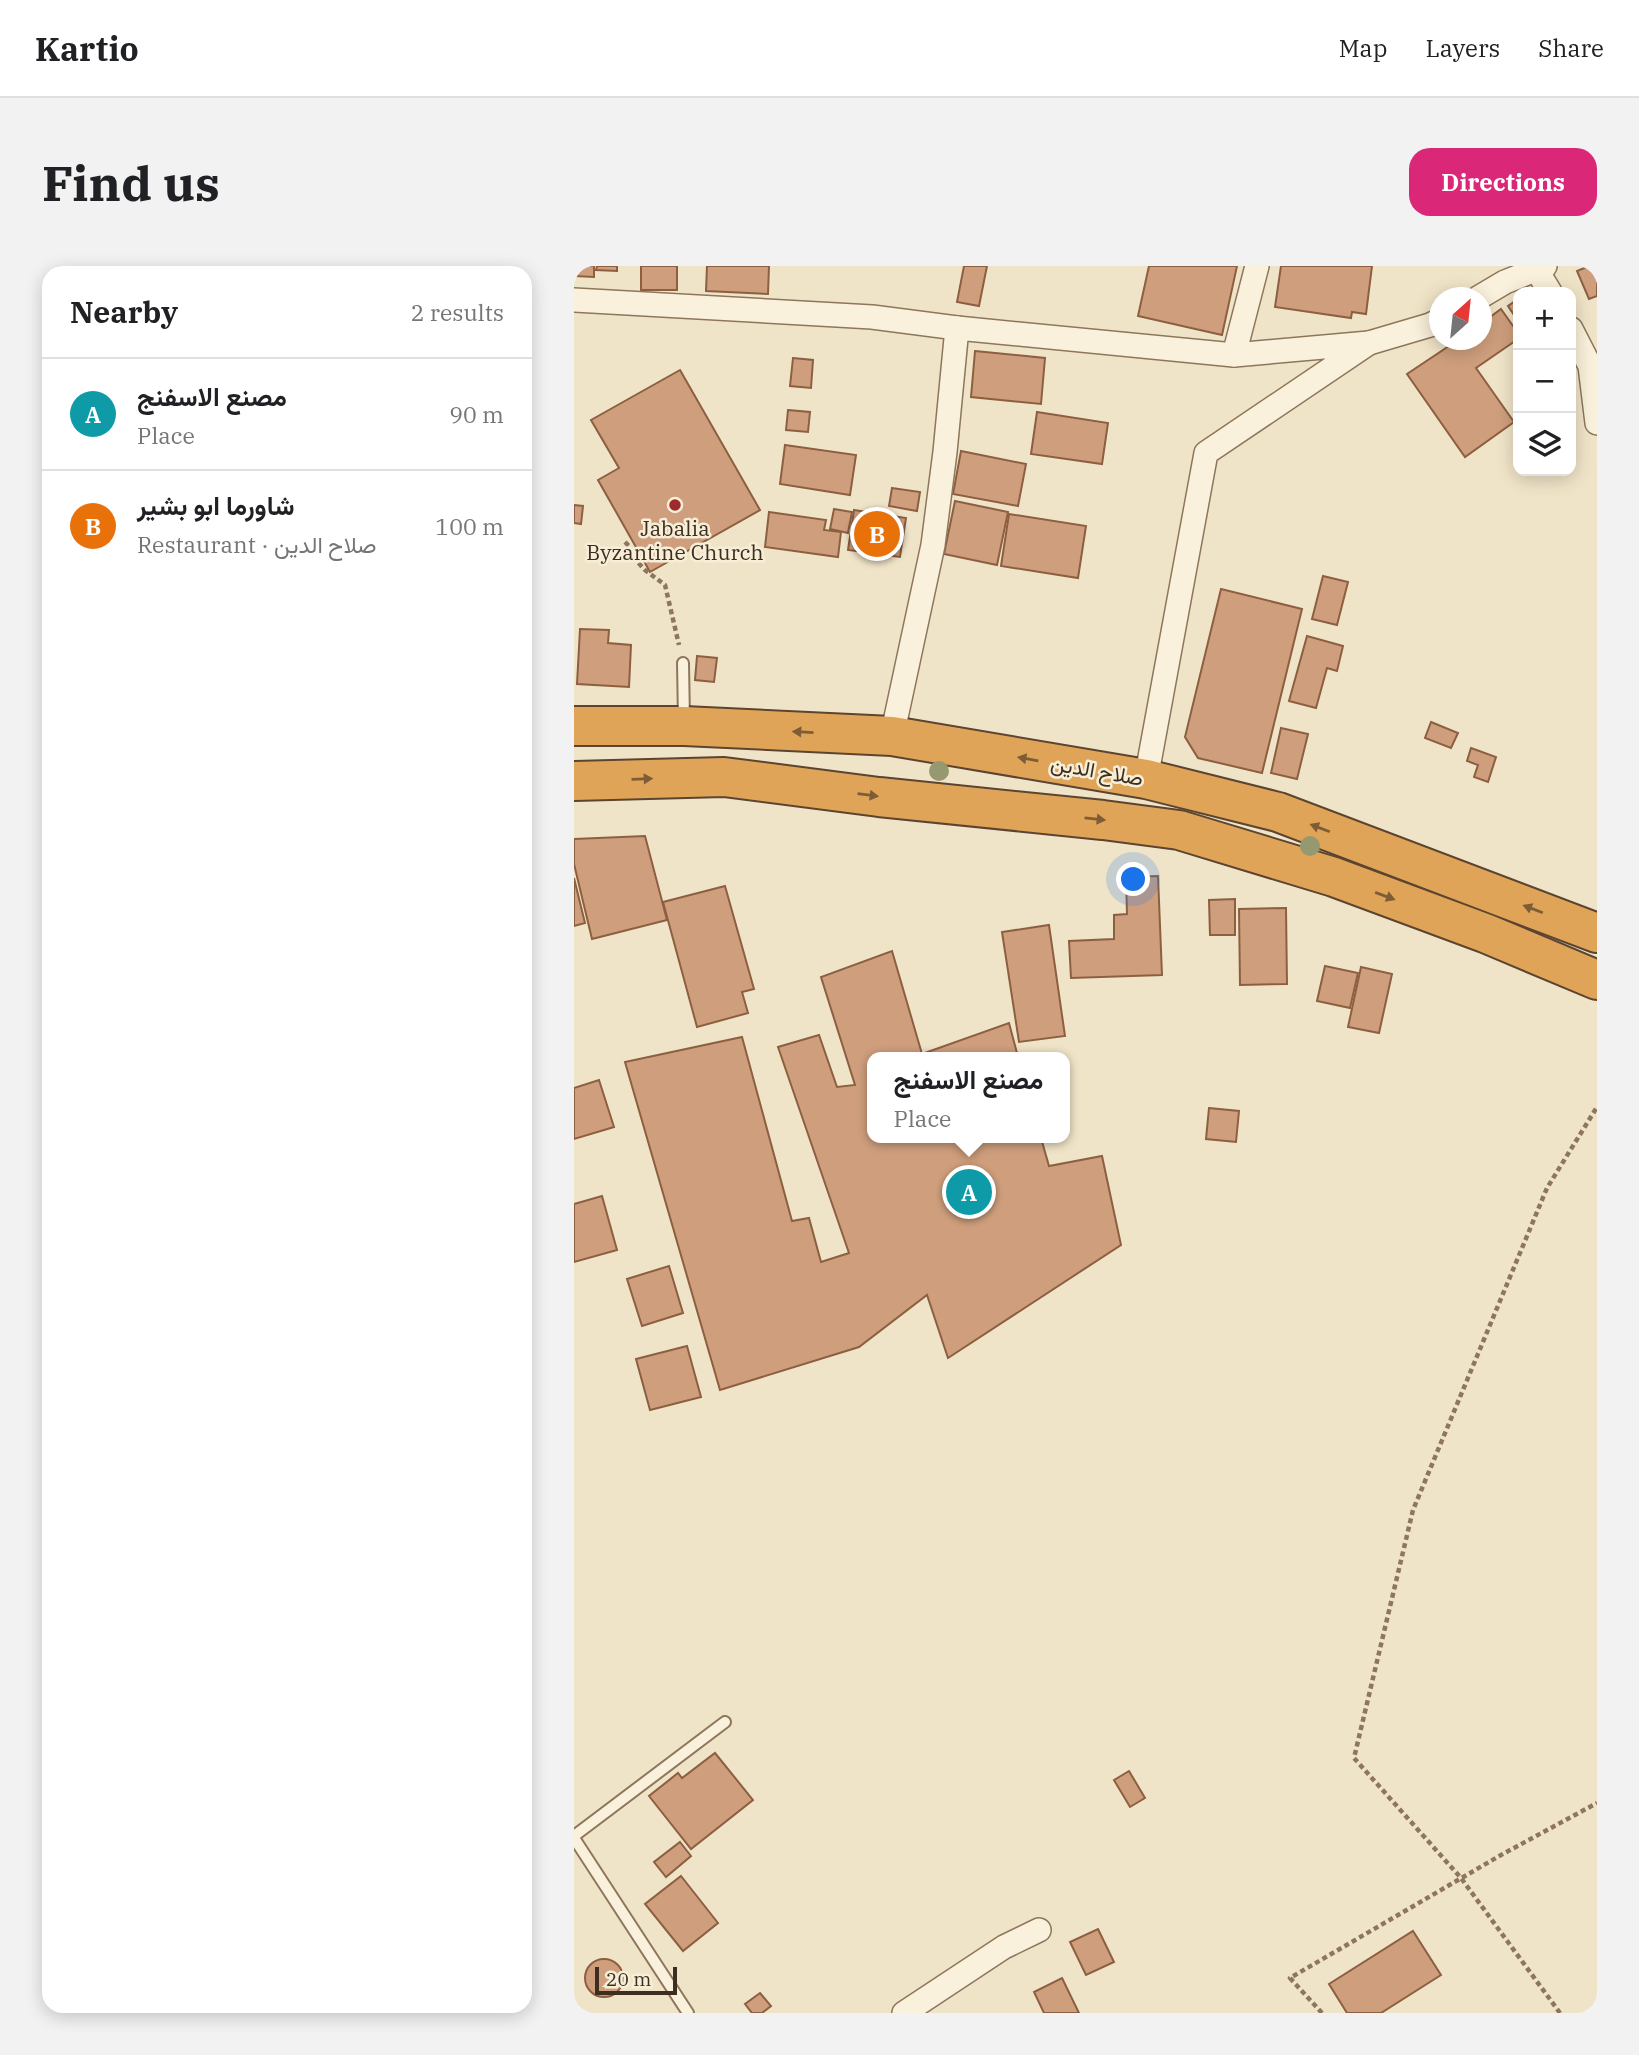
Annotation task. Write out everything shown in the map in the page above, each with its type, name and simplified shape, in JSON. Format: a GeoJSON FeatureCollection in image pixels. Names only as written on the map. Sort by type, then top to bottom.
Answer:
{"type":"FeatureCollection","features":[{"type":"Feature","properties":{"kind":"highway","name":"صلاح الدين"},"geometry":{"type":"LineString","coordinates":[[574,726],[684,726],[892,736],[1146,779],[1278,812],[1597,933]]}},
{"type":"Feature","properties":{"kind":"highway"},"geometry":{"type":"LineString","coordinates":[[574,781],[724,777],[1179,830],[1334,877],[1485,933],[1597,980]]}},
{"type":"Feature","properties":{"kind":"street"},"geometry":{"type":"LineString","coordinates":[[1234,355],[1257,266]]}},
{"type":"Feature","properties":{"kind":"street"},"geometry":{"type":"LineString","coordinates":[[1490,287],[1504,274],[1540,268],[1548,287]]}},
{"type":"Feature","properties":{"kind":"street"},"geometry":{"type":"LineString","coordinates":[[574,300],[872,317],[1234,355],[1369,343],[1429,326]]}},
{"type":"Feature","properties":{"kind":"street"},"geometry":{"type":"LineString","coordinates":[[892,736],[933,545],[957,328]]}},
{"type":"Feature","properties":{"kind":"street"},"geometry":{"type":"LineString","coordinates":[[1576,339],[1590,366],[1597,423]]}},
{"type":"Feature","properties":{"kind":"street"},"geometry":{"type":"LineString","coordinates":[[1146,779],[1206,453],[1369,343]]}},
{"type":"Feature","properties":{"kind":"street"},"geometry":{"type":"LineString","coordinates":[[904,2013],[1004,1947],[1039,1930]]}},
{"type":"Feature","properties":{"kind":"lane"},"geometry":{"type":"LineString","coordinates":[[684,663],[684,726]]}},
{"type":"Feature","properties":{"kind":"lane"},"geometry":{"type":"LineString","coordinates":[[688,2013],[574,1837],[725,1722]]}},
{"type":"Feature","properties":{"kind":"path"},"geometry":{"type":"LineString","coordinates":[[625,542],[633,557],[665,585],[684,663]]}},
{"type":"Feature","properties":{"kind":"path"},"geometry":{"type":"LineString","coordinates":[[1560,2013],[1461,1878],[1354,1758],[1413,1510],[1547,1188],[1597,1107]]}},
{"type":"Feature","properties":{"kind":"path"},"geometry":{"type":"LineString","coordinates":[[1322,2013],[1290,1978],[1461,1878],[1597,1803]]}},
{"type":"Feature","properties":{"kind":"building"},"geometry":{"type":"Polygon","coordinates":[[[574,266],[594,266],[594,277],[574,276],[574,266]]]}},
{"type":"Feature","properties":{"kind":"building"},"geometry":{"type":"Polygon","coordinates":[[[597,266],[617,266],[617,271],[596,270],[597,266]]]}},
{"type":"Feature","properties":{"kind":"building"},"geometry":{"type":"Polygon","coordinates":[[[641,266],[677,266],[677,290],[641,290],[641,266]]]}},
{"type":"Feature","properties":{"kind":"building"},"geometry":{"type":"Polygon","coordinates":[[[707,266],[769,266],[768,294],[706,291],[707,266]]]}},
{"type":"Feature","properties":{"kind":"building"},"geometry":{"type":"Polygon","coordinates":[[[964,266],[987,266],[979,306],[957,302],[964,266]]]}},
{"type":"Feature","properties":{"kind":"building"},"geometry":{"type":"Polygon","coordinates":[[[1149,266],[1237,266],[1222,335],[1138,316],[1149,266]]]}},
{"type":"Feature","properties":{"kind":"building"},"geometry":{"type":"Polygon","coordinates":[[[1281,266],[1372,266],[1366,314],[1352,312],[1351,318],[1275,307],[1281,266]]]}},
{"type":"Feature","properties":{"kind":"building"},"geometry":{"type":"Polygon","coordinates":[[[1597,266],[1597,296],[1589,299],[1577,271],[1597,266]]]}},
{"type":"Feature","properties":{"kind":"building"},"geometry":{"type":"Polygon","coordinates":[[[1501,309],[1513,326],[1513,342],[1476,368],[1513,423],[1465,457],[1407,374],[1443,350],[1492,350],[1492,316],[1501,309]]]}},
{"type":"Feature","properties":{"kind":"building"},"geometry":{"type":"Polygon","coordinates":[[[975,351],[1045,358],[1041,404],[971,397],[975,351]]]}},
{"type":"Feature","properties":{"kind":"building"},"geometry":{"type":"Polygon","coordinates":[[[793,358],[813,360],[811,388],[790,386],[793,358]]]}},
{"type":"Feature","properties":{"kind":"building"},"geometry":{"type":"Polygon","coordinates":[[[680,370],[760,510],[650,572],[598,480],[619,468],[591,420],[680,370]]]}},
{"type":"Feature","properties":{"kind":"building"},"geometry":{"type":"Polygon","coordinates":[[[788,410],[810,412],[808,432],[786,430],[788,410]]]}},
{"type":"Feature","properties":{"kind":"building"},"geometry":{"type":"Polygon","coordinates":[[[1037,412],[1108,423],[1102,464],[1031,454],[1037,412]]]}},
{"type":"Feature","properties":{"kind":"building"},"geometry":{"type":"Polygon","coordinates":[[[785,445],[856,455],[850,495],[780,484],[785,445]]]}},
{"type":"Feature","properties":{"kind":"building"},"geometry":{"type":"Polygon","coordinates":[[[961,451],[1026,464],[1018,506],[953,494],[961,451]]]}},
{"type":"Feature","properties":{"kind":"building"},"geometry":{"type":"Polygon","coordinates":[[[892,488],[920,492],[917,511],[889,506],[892,488]]]}},
{"type":"Feature","properties":{"kind":"building"},"geometry":{"type":"Polygon","coordinates":[[[955,501],[1008,512],[997,565],[944,554],[955,501]]]}},
{"type":"Feature","properties":{"kind":"building"},"geometry":{"type":"Polygon","coordinates":[[[574,505],[583,506],[581,524],[574,523],[574,505]]]}},
{"type":"Feature","properties":{"kind":"building"},"geometry":{"type":"Polygon","coordinates":[[[834,509],[852,512],[848,533],[830,529],[834,509]]]}},
{"type":"Feature","properties":{"kind":"building"},"geometry":{"type":"Polygon","coordinates":[[[854,510],[906,518],[900,557],[848,550],[854,510]]]}},
{"type":"Feature","properties":{"kind":"building"},"geometry":{"type":"Polygon","coordinates":[[[769,512],[826,520],[824,530],[841,532],[838,557],[765,547],[769,512]]]}},
{"type":"Feature","properties":{"kind":"building"},"geometry":{"type":"Polygon","coordinates":[[[1009,514],[1086,526],[1078,578],[1001,566],[1009,514]]]}},
{"type":"Feature","properties":{"kind":"building"},"geometry":{"type":"Polygon","coordinates":[[[1323,576],[1348,582],[1337,625],[1312,619],[1323,576]]]}},
{"type":"Feature","properties":{"kind":"building"},"geometry":{"type":"Polygon","coordinates":[[[1221,589],[1302,609],[1262,773],[1198,758],[1185,737],[1221,589]]]}},
{"type":"Feature","properties":{"kind":"building"},"geometry":{"type":"Polygon","coordinates":[[[580,629],[609,630],[608,643],[631,645],[629,687],[577,684],[580,629]]]}},
{"type":"Feature","properties":{"kind":"building"},"geometry":{"type":"Polygon","coordinates":[[[1307,636],[1343,646],[1337,671],[1327,668],[1316,708],[1289,701],[1307,636]]]}},
{"type":"Feature","properties":{"kind":"building"},"geometry":{"type":"Polygon","coordinates":[[[697,656],[717,658],[714,682],[695,680],[697,656]]]}},
{"type":"Feature","properties":{"kind":"building"},"geometry":{"type":"Polygon","coordinates":[[[1431,722],[1458,733],[1451,748],[1425,738],[1431,722]]]}},
{"type":"Feature","properties":{"kind":"building"},"geometry":{"type":"Polygon","coordinates":[[[1281,728],[1308,734],[1297,779],[1271,773],[1281,728]]]}},
{"type":"Feature","properties":{"kind":"building"},"geometry":{"type":"Polygon","coordinates":[[[1471,748],[1496,757],[1488,782],[1474,777],[1478,765],[1467,761],[1471,748]]]}},
{"type":"Feature","properties":{"kind":"building"},"geometry":{"type":"Polygon","coordinates":[[[645,836],[667,920],[592,939],[574,864],[574,839],[645,836]]]}},
{"type":"Feature","properties":{"kind":"building"},"geometry":{"type":"Polygon","coordinates":[[[1158,876],[1162,975],[1071,978],[1069,941],[1114,939],[1114,915],[1127,914],[1126,877],[1158,876]]]}},
{"type":"Feature","properties":{"kind":"building"},"geometry":{"type":"Polygon","coordinates":[[[574,878],[585,923],[574,926],[574,878]]]}},
{"type":"Feature","properties":{"kind":"building"},"geometry":{"type":"Polygon","coordinates":[[[725,886],[754,989],[742,992],[748,1013],[697,1027],[663,902],[725,886]]]}},
{"type":"Feature","properties":{"kind":"building"},"geometry":{"type":"Polygon","coordinates":[[[1235,899],[1235,935],[1210,935],[1209,900],[1235,899]]]}},
{"type":"Feature","properties":{"kind":"building"},"geometry":{"type":"Polygon","coordinates":[[[1286,908],[1287,984],[1240,985],[1239,909],[1286,908]]]}},
{"type":"Feature","properties":{"kind":"building"},"geometry":{"type":"Polygon","coordinates":[[[1049,925],[1065,1036],[1019,1042],[1002,932],[1049,925]]]}},
{"type":"Feature","properties":{"kind":"building"},"geometry":{"type":"Polygon","coordinates":[[[892,951],[921,1052],[867,1052],[867,1143],[1042,1143],[1049,1166],[1102,1156],[1121,1245],[948,1358],[927,1295],[859,1347],[720,1390],[625,1062],[742,1037],[792,1221],[809,1218],[821,1262],[849,1253],[778,1047],[819,1035],[837,1087],[855,1085],[821,977],[892,951]]]}},
{"type":"Feature","properties":{"kind":"building"},"geometry":{"type":"Polygon","coordinates":[[[1325,966],[1358,973],[1350,1008],[1317,1001],[1325,966]]]}},
{"type":"Feature","properties":{"kind":"building"},"geometry":{"type":"Polygon","coordinates":[[[1361,967],[1392,974],[1379,1033],[1348,1027],[1361,967]]]}},
{"type":"Feature","properties":{"kind":"building"},"geometry":{"type":"Polygon","coordinates":[[[1009,1023],[1017,1052],[928,1052],[1009,1023]]]}},
{"type":"Feature","properties":{"kind":"building"},"geometry":{"type":"Polygon","coordinates":[[[599,1080],[614,1127],[574,1139],[574,1088],[599,1080]]]}},
{"type":"Feature","properties":{"kind":"building"},"geometry":{"type":"Polygon","coordinates":[[[1209,1108],[1239,1111],[1236,1142],[1206,1139],[1209,1108]]]}},
{"type":"Feature","properties":{"kind":"building"},"geometry":{"type":"Polygon","coordinates":[[[602,1196],[617,1250],[574,1262],[574,1204],[602,1196]]]}},
{"type":"Feature","properties":{"kind":"building"},"geometry":{"type":"Polygon","coordinates":[[[669,1266],[683,1313],[642,1326],[627,1279],[669,1266]]]}},
{"type":"Feature","properties":{"kind":"building"},"geometry":{"type":"Polygon","coordinates":[[[687,1346],[701,1397],[650,1410],[636,1359],[687,1346]]]}},
{"type":"Feature","properties":{"kind":"building"},"geometry":{"type":"Polygon","coordinates":[[[715,1753],[753,1800],[691,1849],[649,1796],[678,1773],[682,1778],[715,1753]]]}},
{"type":"Feature","properties":{"kind":"building"},"geometry":{"type":"Polygon","coordinates":[[[1129,1771],[1145,1798],[1130,1807],[1114,1780],[1129,1771]]]}},
{"type":"Feature","properties":{"kind":"building"},"geometry":{"type":"Polygon","coordinates":[[[680,1842],[691,1856],[666,1877],[654,1862],[680,1842]]]}},
{"type":"Feature","properties":{"kind":"building"},"geometry":{"type":"Polygon","coordinates":[[[681,1876],[718,1923],[683,1951],[645,1904],[681,1876]]]}},
{"type":"Feature","properties":{"kind":"building"},"geometry":{"type":"Polygon","coordinates":[[[1098,1929],[1114,1962],[1086,1975],[1070,1942],[1098,1929]]]}},
{"type":"Feature","properties":{"kind":"building"},"geometry":{"type":"Polygon","coordinates":[[[1413,1931],[1441,1975],[1381,2013],[1347,2013],[1329,1984],[1413,1931]]]}},
{"type":"Feature","properties":{"kind":"building"},"geometry":{"type":"Polygon","coordinates":[[[604,1959],[617,1965],[623,1978],[617,1991],[604,1997],[591,1991],[585,1978],[591,1965],[604,1959]]]}},
{"type":"Feature","properties":{"kind":"building"},"geometry":{"type":"Polygon","coordinates":[[[1062,1978],[1079,2013],[1044,2013],[1034,1992],[1062,1978]]]}},
{"type":"Feature","properties":{"kind":"building"},"geometry":{"type":"Polygon","coordinates":[[[760,1993],[771,2006],[762,2013],[752,2013],[745,2004],[760,1993]]]}},
{"type":"Feature","properties":{"kind":"building"},"geometry":{"type":"Polygon","coordinates":[[[575,2003],[583,2013],[574,2013],[575,2003]]]}},
{"type":"Feature","properties":{"kind":"place","name":"Jabalia Byzantine Church"},"geometry":{"type":"Point","coordinates":[675,505]}},
{"type":"Feature","properties":{"kind":"place","name":"شاورما ابو بشير"},"geometry":{"type":"Point","coordinates":[877,534]}},
{"type":"Feature","properties":{"kind":"place","name":"مصنع الاسفنج"},"geometry":{"type":"Point","coordinates":[969,1192]}}]}
